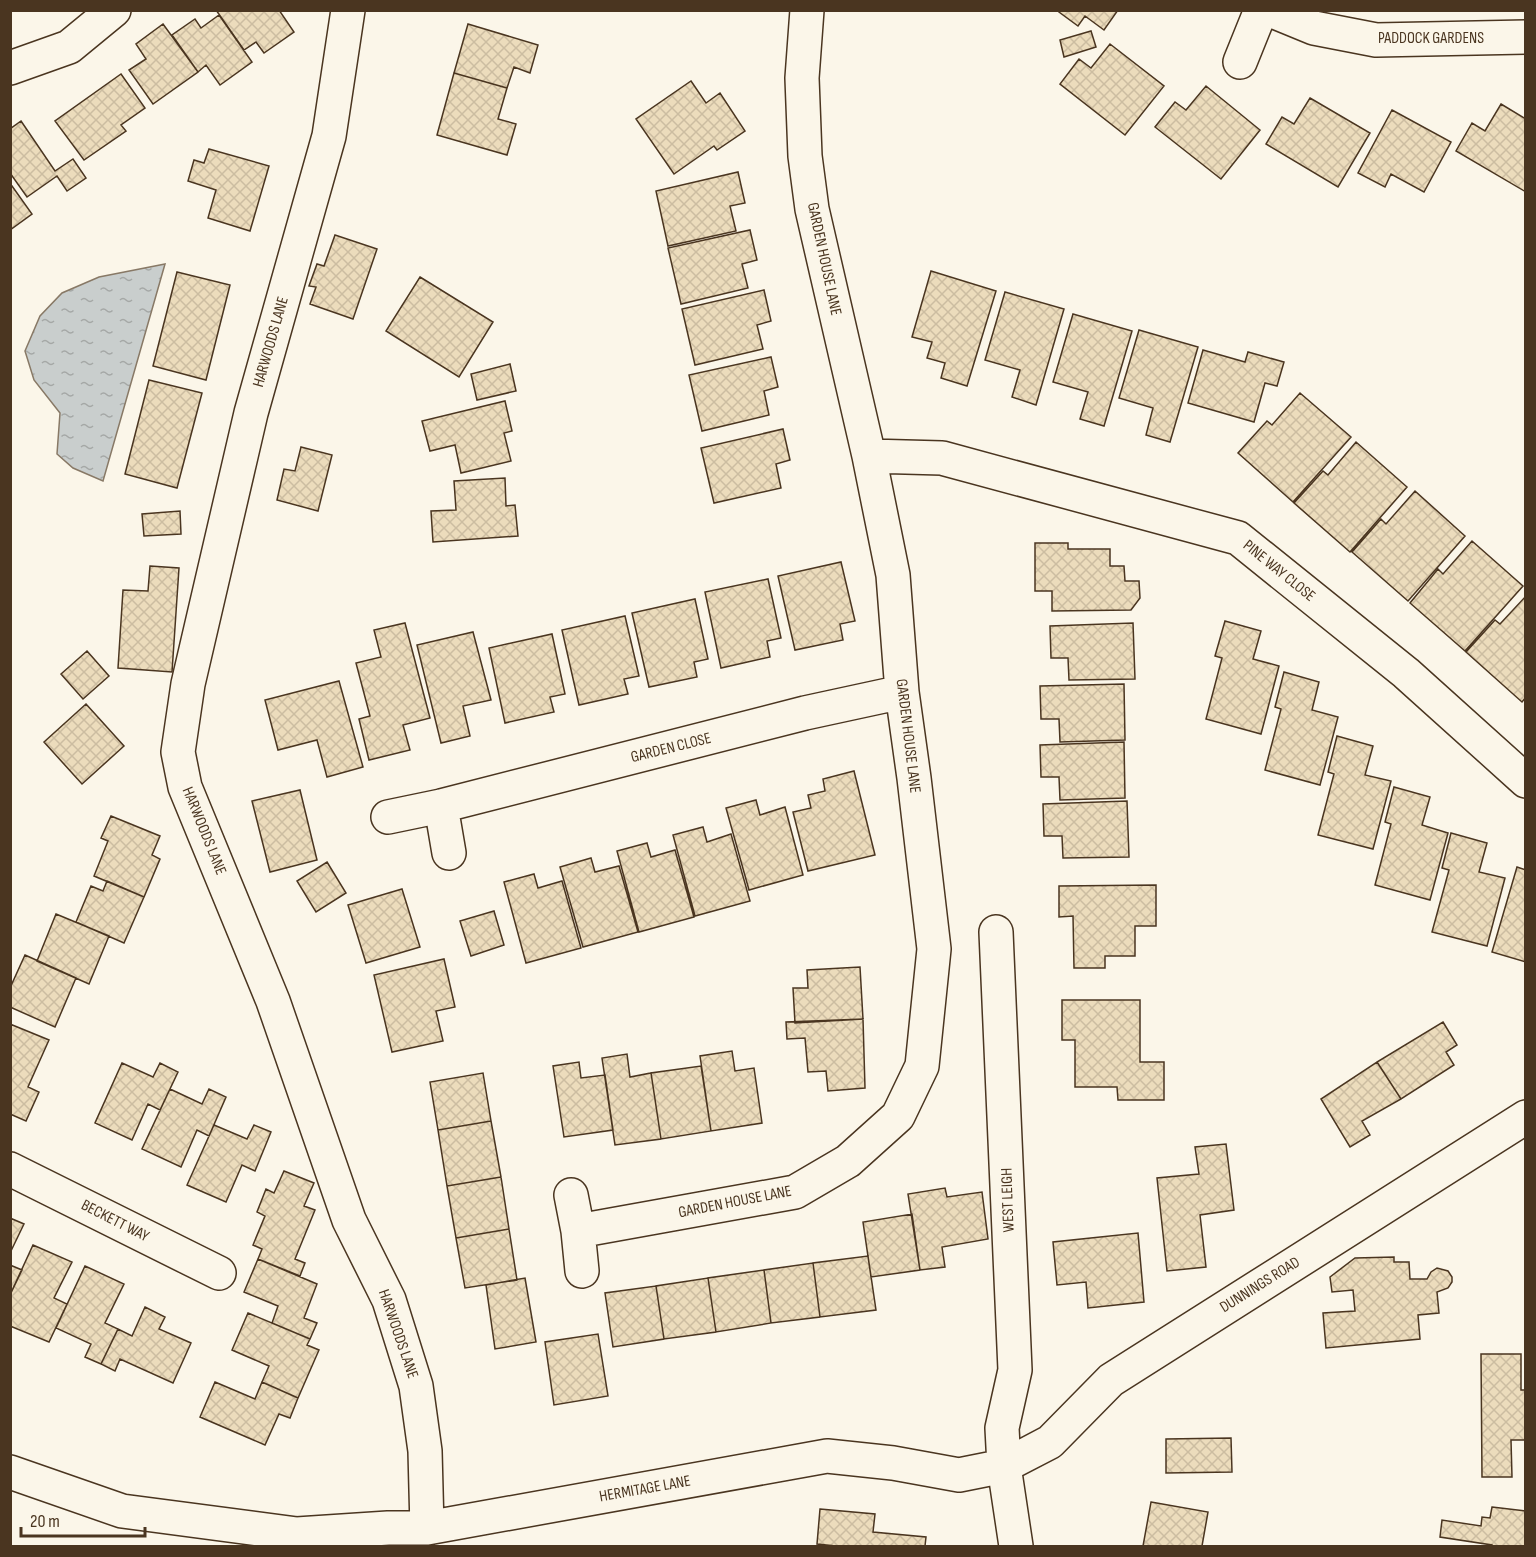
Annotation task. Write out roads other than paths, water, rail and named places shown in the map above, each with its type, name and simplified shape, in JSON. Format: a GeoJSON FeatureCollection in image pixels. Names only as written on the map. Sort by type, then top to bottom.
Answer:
{"type":"FeatureCollection","features":[{"type":"Feature","properties":{"kind":"street"},"geometry":{"type":"LineString","coordinates":[[10,68],[69,48],[114,10]]}},
{"type":"Feature","properties":{"kind":"street","name":"HARWOODS LANE"},"geometry":{"type":"LineString","coordinates":[[348,10],[329,136],[252,413],[188,684],[178,752],[185,787],[273,1000],[349,1220],[389,1300],[416,1386],[425,1451],[427,1528]]}},
{"type":"Feature","properties":{"kind":"street"},"geometry":{"type":"LineString","coordinates":[[1240,62],[1261,10]]}},
{"type":"Feature","properties":{"kind":"street","name":"PADDOCK GARDENS"},"geometry":{"type":"LineString","coordinates":[[1270,10],[1314,28],[1376,40],[1526,37]]}},
{"type":"Feature","properties":{"kind":"street","name":"GARDEN HOUSE LANE"},"geometry":{"type":"LineString","coordinates":[[578,1231],[795,1192],[848,1161],[898,1116],[922,1066],[934,949],[902,692],[893,575],[812,209],[805,156],[802,11]]}},
{"type":"Feature","properties":{"kind":"street","name":"PINE WAY CLOSE"},"geometry":{"type":"LineString","coordinates":[[868,456],[942,458],[1238,538],[1406,673],[1526,781]]}},
{"type":"Feature","properties":{"kind":"street","name":"GARDEN CLOSE"},"geometry":{"type":"LineString","coordinates":[[388,817],[441,806],[805,713],[902,692]]}},
{"type":"Feature","properties":{"kind":"street"},"geometry":{"type":"LineString","coordinates":[[441,806],[449,853]]}},
{"type":"Feature","properties":{"kind":"street","name":"WEST LEIGH"},"geometry":{"type":"LineString","coordinates":[[996,932],[1015,1370],[1002,1428],[1004,1466],[1016,1546]]}},
{"type":"Feature","properties":{"kind":"street","name":"DUNNINGS ROAD"},"geometry":{"type":"LineString","coordinates":[[1004,1466],[1050,1442],[1111,1380],[1526,1117]]}},
{"type":"Feature","properties":{"kind":"street","name":"BECKETT WAY"},"geometry":{"type":"LineString","coordinates":[[10,1169],[219,1273]]}},
{"type":"Feature","properties":{"kind":"street"},"geometry":{"type":"LineString","coordinates":[[571,1195],[582,1270]]}},
{"type":"Feature","properties":{"kind":"street","name":"HERMITAGE LANE"},"geometry":{"type":"LineString","coordinates":[[10,1472],[122,1511],[296,1540],[388,1528],[427,1528],[827,1456],[893,1463],[959,1475],[1004,1466]]}},
{"type":"Feature","properties":{"kind":"water"},"geometry":{"type":"Polygon","coordinates":[[[165,264],[103,481],[73,468],[57,454],[60,413],[34,380],[25,351],[40,316],[62,293],[99,277],[165,264]]]}}]}
